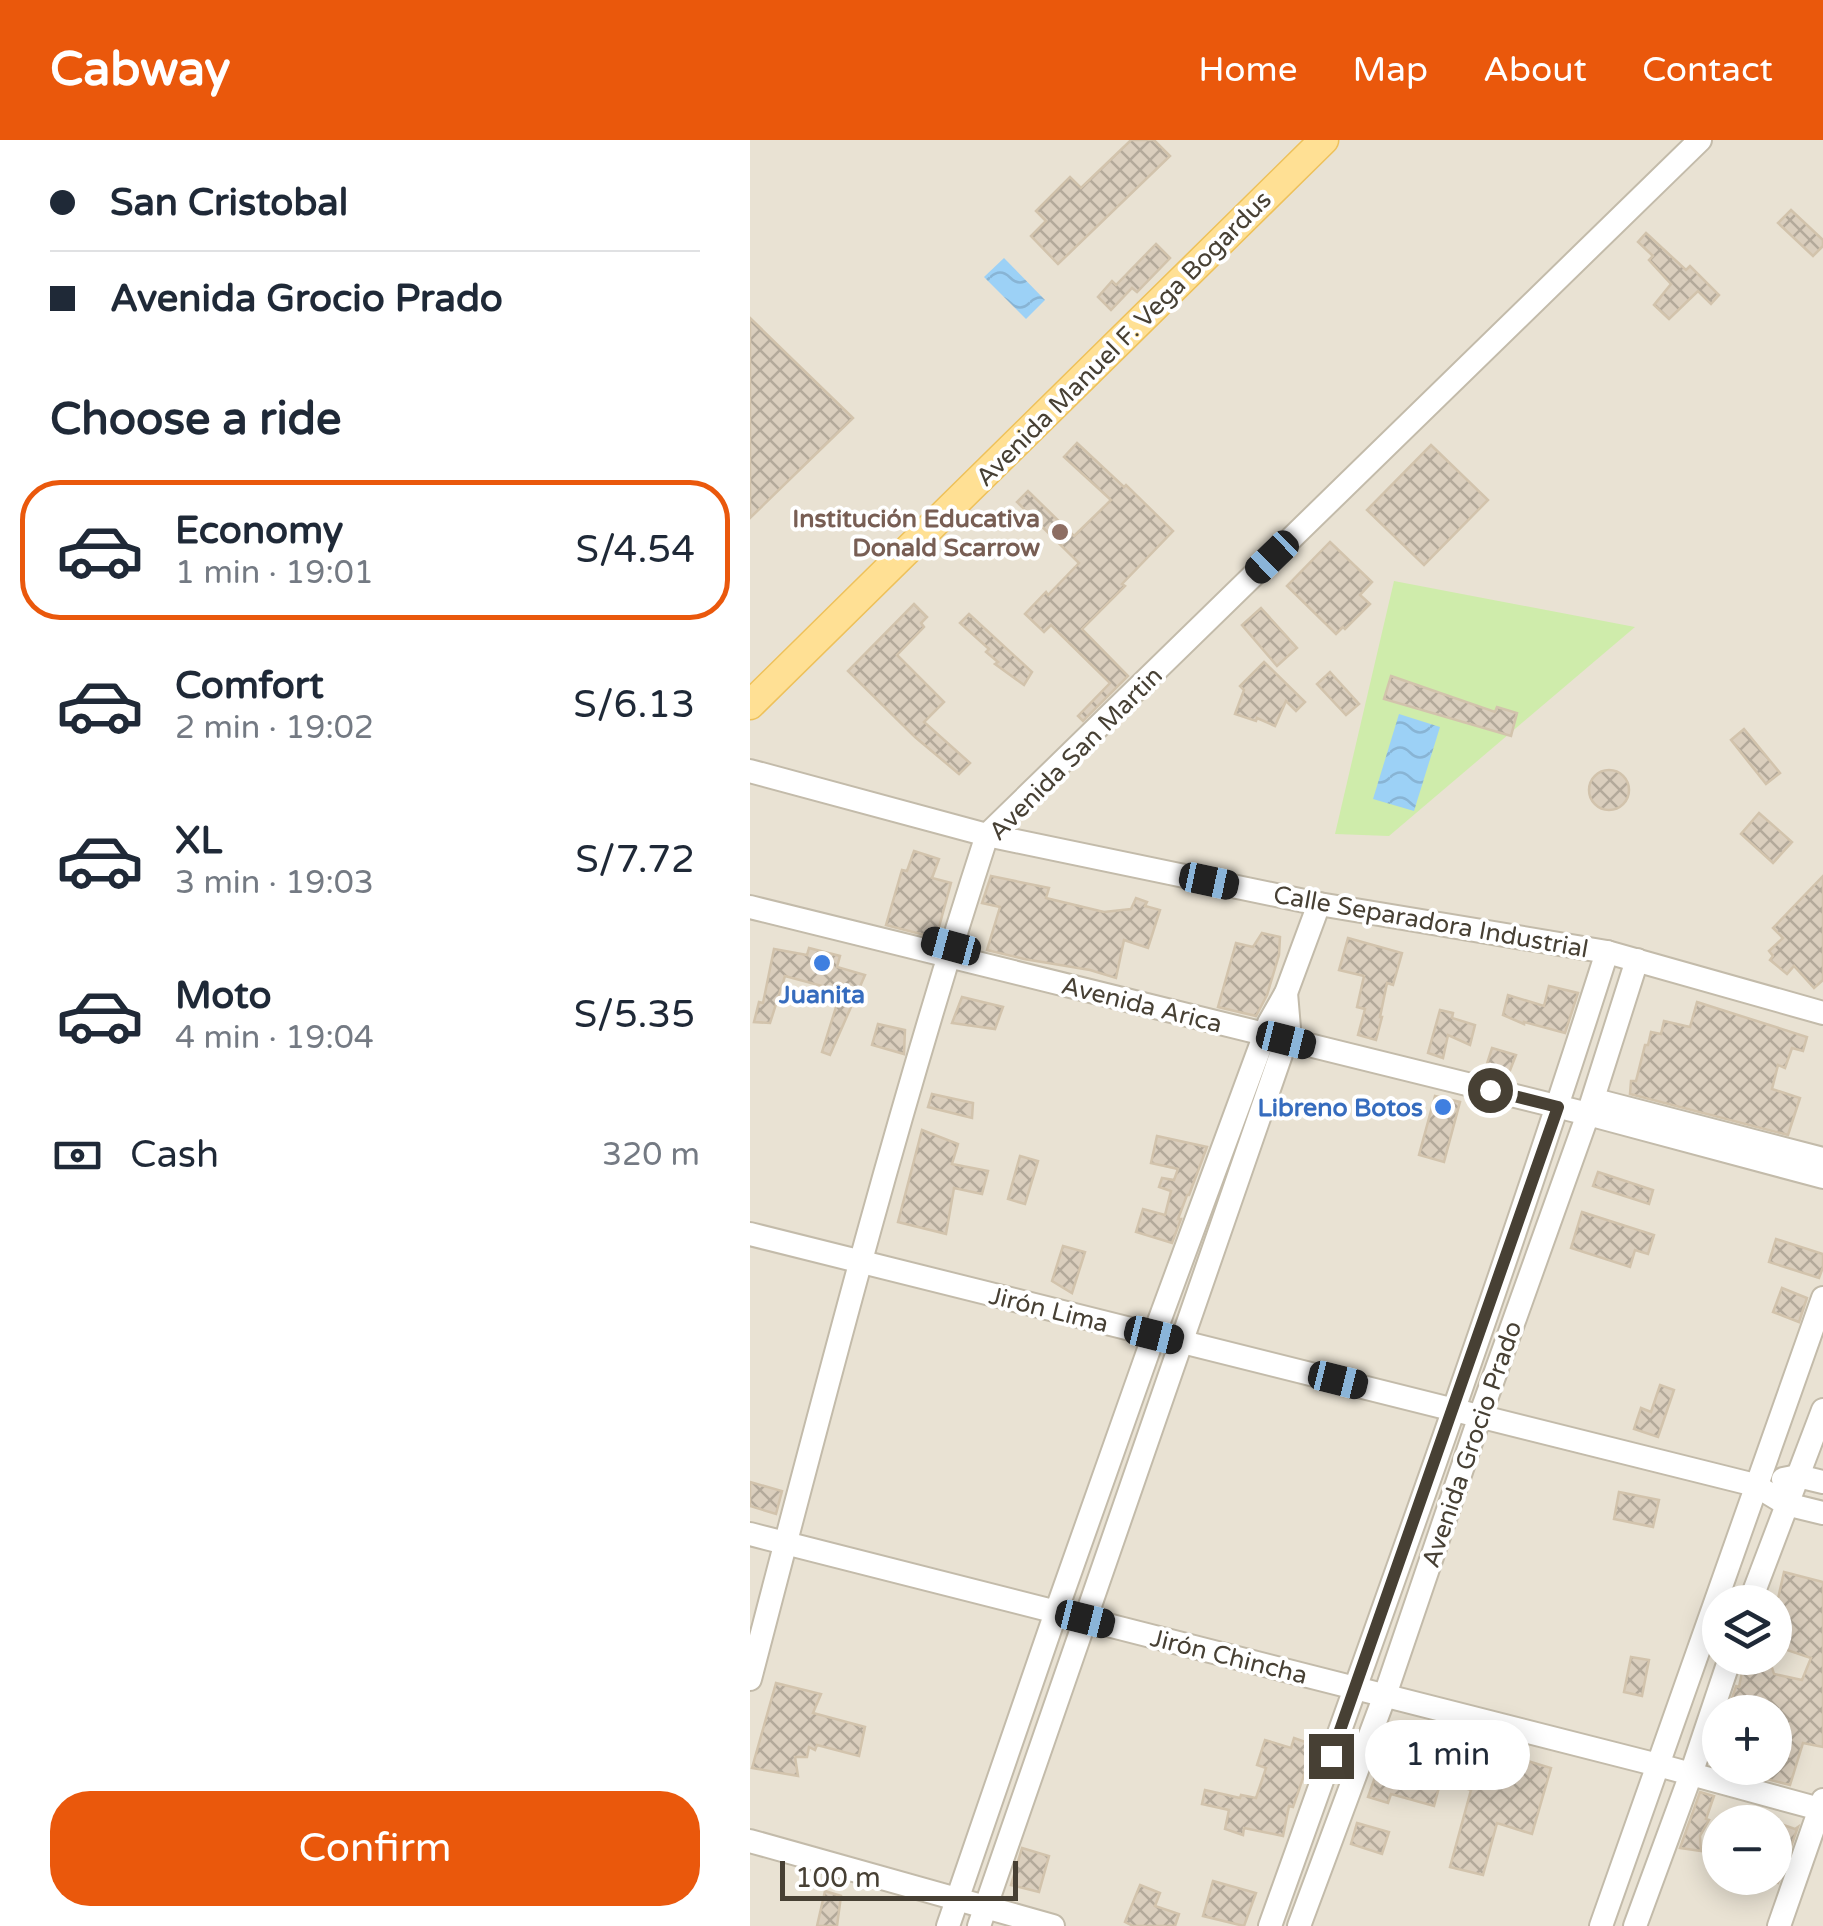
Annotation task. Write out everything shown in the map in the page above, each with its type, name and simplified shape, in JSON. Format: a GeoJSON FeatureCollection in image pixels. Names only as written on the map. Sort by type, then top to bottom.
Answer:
{"type":"FeatureCollection","features":[{"type":"Feature","properties":{"kind":"main road","name":"Avenida Manuel F. Vega Bogardus"},"geometry":{"type":"LineString","coordinates":[[750,705],[1322,141]]}},
{"type":"Feature","properties":{"kind":"street","name":"Avenida San Martin"},"geometry":{"type":"LineString","coordinates":[[750,1679],[861,1262],[950,951],[988,834],[1700,140]]}},
{"type":"Feature","properties":{"kind":"street","name":"Calle Separadora Industrial"},"geometry":{"type":"LineString","coordinates":[[750,771],[988,834],[1319,904],[1608,952],[1821,1011]]}},
{"type":"Feature","properties":{"kind":"street","name":"Avenida Arica"},"geometry":{"type":"LineString","coordinates":[[750,893],[950,951]]}},
{"type":"Feature","properties":{"kind":"street"},"geometry":{"type":"LineString","coordinates":[[982,1917],[1183,1342],[1286,993],[1319,904]]}},
{"type":"Feature","properties":{"kind":"street","name":"Avenida Arica"},"geometry":{"type":"LineString","coordinates":[[750,907],[1823,1159]]}},
{"type":"Feature","properties":{"kind":"street","name":"Avenida Grocio Prado"},"geometry":{"type":"LineString","coordinates":[[1270,1926],[1454,1410],[1608,952]]}},
{"type":"Feature","properties":{"kind":"street","name":"Avenida Grocio Prado"},"geometry":{"type":"LineString","coordinates":[[1299,1926],[1385,1695],[1591,1107],[1637,960]]}},
{"type":"Feature","properties":{"kind":"street"},"geometry":{"type":"LineString","coordinates":[[948,1926],[1154,1335],[1277,1032]]}},
{"type":"Feature","properties":{"kind":"street","name":"Avenida Arica"},"geometry":{"type":"LineString","coordinates":[[1591,1107],[1823,1177]]}},
{"type":"Feature","properties":{"kind":"street","name":"Jirón Lima"},"geometry":{"type":"LineString","coordinates":[[750,1234],[1755,1485]]}},
{"type":"Feature","properties":{"kind":"street"},"geometry":{"type":"LineString","coordinates":[[1600,1926],[1823,1298]]}},
{"type":"Feature","properties":{"kind":"street"},"geometry":{"type":"LineString","coordinates":[[1756,1585],[1823,1410]]}},
{"type":"Feature","properties":{"kind":"street"},"geometry":{"type":"LineString","coordinates":[[1755,1485],[1798,1476],[1823,1482]]}},
{"type":"Feature","properties":{"kind":"street"},"geometry":{"type":"LineString","coordinates":[[1755,1485],[1786,1504],[1823,1513]]}},
{"type":"Feature","properties":{"kind":"street","name":"Jirón Chincha"},"geometry":{"type":"LineString","coordinates":[[750,1534],[1822,1807]]}},
{"type":"Feature","properties":{"kind":"street"},"geometry":{"type":"LineString","coordinates":[[1635,1926],[1724,1675]]}},
{"type":"Feature","properties":{"kind":"street"},"geometry":{"type":"LineString","coordinates":[[1779,1926],[1822,1807]]}},
{"type":"Feature","properties":{"kind":"street"},"geometry":{"type":"LineString","coordinates":[[750,1841],[958,1899],[982,1917],[1053,1926]]}},
{"type":"Feature","properties":{"kind":"shaded area"},"geometry":{"type":"Polygon","coordinates":[[[750,140],[1823,140],[1823,1926],[750,1926],[750,140]]]}},
{"type":"Feature","properties":{"kind":"green space"},"geometry":{"type":"Polygon","coordinates":[[[1394,581],[1635,627],[1389,836],[1335,834],[1394,581]]]}},
{"type":"Feature","properties":{"kind":"water"},"geometry":{"type":"Polygon","coordinates":[[[1004,258],[1045,300],[1026,319],[984,277],[1004,258]]]}},
{"type":"Feature","properties":{"kind":"water"},"geometry":{"type":"Polygon","coordinates":[[[1399,714],[1440,727],[1414,811],[1373,799],[1399,714]]]}},
{"type":"Feature","properties":{"kind":"building"},"geometry":{"type":"Polygon","coordinates":[[[1131,140],[1154,140],[1170,156],[1058,264],[1031,236],[1046,221],[1036,211],[1070,177],[1081,188],[1131,140]]]}},
{"type":"Feature","properties":{"kind":"building"},"geometry":{"type":"Polygon","coordinates":[[[1791,210],[1823,240],[1823,246],[1813,256],[1778,223],[1791,210]]]}},
{"type":"Feature","properties":{"kind":"building"},"geometry":{"type":"Polygon","coordinates":[[[1646,233],[1686,270],[1690,266],[1719,295],[1711,304],[1698,291],[1669,319],[1654,305],[1671,284],[1649,260],[1653,256],[1638,242],[1646,233]]]}},
{"type":"Feature","properties":{"kind":"building"},"geometry":{"type":"Polygon","coordinates":[[[1156,244],[1170,258],[1137,292],[1132,288],[1111,310],[1098,297],[1112,281],[1116,285],[1156,244]]]}},
{"type":"Feature","properties":{"kind":"building"},"geometry":{"type":"Polygon","coordinates":[[[750,318],[853,418],[750,518],[750,318]]]}},
{"type":"Feature","properties":{"kind":"building"},"geometry":{"type":"Polygon","coordinates":[[[1077,443],[1173,531],[1082,629],[1128,676],[1083,721],[1078,716],[1110,683],[1051,625],[1044,632],[1025,614],[1079,563],[1017,502],[1028,491],[1074,536],[1111,500],[1064,457],[1077,443]]]}},
{"type":"Feature","properties":{"kind":"building"},"geometry":{"type":"Polygon","coordinates":[[[1431,445],[1488,500],[1424,565],[1367,510],[1431,445]]]}},
{"type":"Feature","properties":{"kind":"building"},"geometry":{"type":"Polygon","coordinates":[[[1330,542],[1372,582],[1360,595],[1370,604],[1336,634],[1287,586],[1330,542]]]}},
{"type":"Feature","properties":{"kind":"building"},"geometry":{"type":"Polygon","coordinates":[[[914,604],[927,617],[921,623],[924,627],[897,655],[944,702],[924,722],[970,763],[959,774],[848,671],[914,604]]]}},
{"type":"Feature","properties":{"kind":"building"},"geometry":{"type":"Polygon","coordinates":[[[1261,608],[1297,648],[1277,666],[1242,625],[1261,608]]]}},
{"type":"Feature","properties":{"kind":"building"},"geometry":{"type":"Polygon","coordinates":[[[969,614],[1032,672],[1024,685],[995,664],[998,662],[986,652],[989,649],[960,623],[969,614]]]}},
{"type":"Feature","properties":{"kind":"building"},"geometry":{"type":"Polygon","coordinates":[[[1264,662],[1305,702],[1296,711],[1286,701],[1275,726],[1235,714],[1244,690],[1240,686],[1264,662]]]}},
{"type":"Feature","properties":{"kind":"building"},"geometry":{"type":"Polygon","coordinates":[[[1330,672],[1359,704],[1346,715],[1317,684],[1330,672]]]}},
{"type":"Feature","properties":{"kind":"building"},"geometry":{"type":"Polygon","coordinates":[[[1391,676],[1495,712],[1497,707],[1517,713],[1511,736],[1384,699],[1391,676]]]}},
{"type":"Feature","properties":{"kind":"building"},"geometry":{"type":"Polygon","coordinates":[[[1744,729],[1780,773],[1766,784],[1731,740],[1744,729]]]}},
{"type":"Feature","properties":{"kind":"building"},"geometry":{"type":"Polygon","coordinates":[[[1609,770],[1623,776],[1629,790],[1623,804],[1609,810],[1595,804],[1589,790],[1595,776],[1609,770]]]}},
{"type":"Feature","properties":{"kind":"building"},"geometry":{"type":"Polygon","coordinates":[[[1759,813],[1792,842],[1773,863],[1741,834],[1759,813]]]}},
{"type":"Feature","properties":{"kind":"building"},"geometry":{"type":"Polygon","coordinates":[[[914,851],[939,859],[932,878],[951,883],[936,938],[886,925],[902,870],[907,871],[914,851]]]}},
{"type":"Feature","properties":{"kind":"building"},"geometry":{"type":"Polygon","coordinates":[[[991,876],[1049,888],[1046,898],[1104,912],[1131,909],[1136,898],[1147,902],[1145,906],[1160,910],[1148,948],[1124,940],[1116,978],[987,950],[1000,907],[982,903],[991,876]]]}},
{"type":"Feature","properties":{"kind":"building"},"geometry":{"type":"Polygon","coordinates":[[[1823,876],[1823,980],[1814,988],[1794,966],[1787,974],[1770,960],[1773,956],[1769,951],[1783,938],[1773,928],[1823,876]]]}},
{"type":"Feature","properties":{"kind":"building"},"geometry":{"type":"Polygon","coordinates":[[[1262,933],[1280,937],[1279,955],[1256,1016],[1218,1007],[1236,943],[1253,947],[1262,933]]]}},
{"type":"Feature","properties":{"kind":"building"},"geometry":{"type":"Polygon","coordinates":[[[1348,938],[1402,953],[1393,985],[1387,983],[1376,1040],[1358,1035],[1365,1009],[1357,1007],[1364,976],[1339,970],[1348,938]]]}},
{"type":"Feature","properties":{"kind":"building"},"geometry":{"type":"Polygon","coordinates":[[[809,948],[840,956],[837,967],[865,975],[830,1055],[822,1052],[841,991],[785,976],[770,1023],[754,1022],[759,1002],[763,1003],[774,949],[807,955],[809,948]]]}},
{"type":"Feature","properties":{"kind":"building"},"geometry":{"type":"Polygon","coordinates":[[[1549,986],[1578,993],[1565,1033],[1503,1015],[1508,995],[1544,1006],[1549,986]]]}},
{"type":"Feature","properties":{"kind":"building"},"geometry":{"type":"Polygon","coordinates":[[[962,997],[1003,1007],[995,1029],[952,1023],[962,997]]]}},
{"type":"Feature","properties":{"kind":"building"},"geometry":{"type":"Polygon","coordinates":[[[1697,1002],[1807,1037],[1803,1051],[1792,1048],[1785,1068],[1778,1065],[1772,1089],[1800,1098],[1788,1135],[1630,1094],[1631,1081],[1636,1081],[1651,1032],[1661,1034],[1664,1021],[1690,1027],[1697,1002]]]}},
{"type":"Feature","properties":{"kind":"building"},"geometry":{"type":"Polygon","coordinates":[[[1440,1010],[1475,1025],[1470,1045],[1448,1035],[1443,1058],[1428,1053],[1440,1010]]]}},
{"type":"Feature","properties":{"kind":"building"},"geometry":{"type":"Polygon","coordinates":[[[878,1024],[905,1030],[904,1054],[872,1045],[878,1024]]]}},
{"type":"Feature","properties":{"kind":"building"},"geometry":{"type":"Polygon","coordinates":[[[1492,1048],[1516,1055],[1509,1073],[1485,1070],[1492,1048]]]}},
{"type":"Feature","properties":{"kind":"building"},"geometry":{"type":"Polygon","coordinates":[[[932,1094],[973,1103],[972,1118],[928,1107],[932,1094]]]}},
{"type":"Feature","properties":{"kind":"building"},"geometry":{"type":"Polygon","coordinates":[[[1435,1096],[1460,1102],[1444,1162],[1419,1155],[1435,1096]]]}},
{"type":"Feature","properties":{"kind":"building"},"geometry":{"type":"Polygon","coordinates":[[[922,1130],[958,1144],[952,1164],[988,1171],[982,1194],[954,1188],[946,1234],[898,1222],[922,1130]]]}},
{"type":"Feature","properties":{"kind":"building"},"geometry":{"type":"Polygon","coordinates":[[[1157,1136],[1207,1147],[1172,1243],[1136,1232],[1143,1209],[1165,1215],[1171,1191],[1159,1187],[1162,1178],[1174,1180],[1178,1169],[1151,1163],[1157,1136]]]}},
{"type":"Feature","properties":{"kind":"building"},"geometry":{"type":"Polygon","coordinates":[[[1020,1156],[1038,1161],[1025,1204],[1008,1199],[1020,1156]]]}},
{"type":"Feature","properties":{"kind":"building"},"geometry":{"type":"Polygon","coordinates":[[[1598,1172],[1653,1190],[1649,1204],[1593,1186],[1598,1172]]]}},
{"type":"Feature","properties":{"kind":"building"},"geometry":{"type":"Polygon","coordinates":[[[1582,1212],[1654,1235],[1648,1254],[1635,1250],[1630,1267],[1571,1248],[1582,1212]]]}},
{"type":"Feature","properties":{"kind":"building"},"geometry":{"type":"Polygon","coordinates":[[[1776,1239],[1823,1254],[1819,1278],[1769,1262],[1776,1239]]]}},
{"type":"Feature","properties":{"kind":"building"},"geometry":{"type":"Polygon","coordinates":[[[1063,1246],[1085,1252],[1072,1293],[1052,1281],[1063,1246]]]}},
{"type":"Feature","properties":{"kind":"building"},"geometry":{"type":"Polygon","coordinates":[[[1782,1288],[1807,1298],[1799,1322],[1773,1312],[1782,1288]]]}},
{"type":"Feature","properties":{"kind":"building"},"geometry":{"type":"Polygon","coordinates":[[[1660,1385],[1674,1390],[1658,1437],[1634,1429],[1641,1408],[1651,1412],[1660,1385]]]}},
{"type":"Feature","properties":{"kind":"building"},"geometry":{"type":"Polygon","coordinates":[[[750,1482],[782,1491],[776,1514],[750,1506],[750,1482]]]}},
{"type":"Feature","properties":{"kind":"building"},"geometry":{"type":"Polygon","coordinates":[[[1619,1492],[1659,1500],[1653,1527],[1614,1519],[1619,1492]]]}},
{"type":"Feature","properties":{"kind":"building"},"geometry":{"type":"Polygon","coordinates":[[[1784,1572],[1823,1582],[1823,1747],[1803,1743],[1792,1779],[1792,1695],[1733,1695],[1741,1675],[1779,1675],[1802,1680],[1811,1658],[1792,1652],[1792,1585],[1781,1585],[1784,1572]]]}},
{"type":"Feature","properties":{"kind":"building"},"geometry":{"type":"Polygon","coordinates":[[[1631,1657],[1649,1660],[1642,1696],[1624,1692],[1631,1657]]]}},
{"type":"Feature","properties":{"kind":"building"},"geometry":{"type":"Polygon","coordinates":[[[776,1683],[821,1694],[813,1713],[865,1727],[859,1756],[817,1745],[815,1750],[809,1747],[807,1757],[795,1757],[798,1776],[752,1768],[776,1683]]]}},
{"type":"Feature","properties":{"kind":"building"},"geometry":{"type":"Polygon","coordinates":[[[1393,1726],[1482,1752],[1480,1757],[1514,1766],[1526,1767],[1528,1761],[1551,1768],[1532,1834],[1497,1823],[1483,1875],[1450,1867],[1471,1790],[1441,1780],[1434,1806],[1391,1794],[1388,1803],[1368,1797],[1393,1726]]]}},
{"type":"Feature","properties":{"kind":"building"},"geometry":{"type":"Polygon","coordinates":[[[1294,1738],[1311,1744],[1307,1755],[1310,1758],[1293,1807],[1289,1806],[1283,1836],[1244,1828],[1243,1835],[1225,1829],[1229,1810],[1202,1804],[1205,1790],[1256,1798],[1266,1768],[1257,1765],[1265,1740],[1291,1748],[1294,1738]]]}},
{"type":"Feature","properties":{"kind":"building"},"geometry":{"type":"Polygon","coordinates":[[[1700,1792],[1714,1796],[1711,1805],[1702,1805],[1701,1851],[1680,1848],[1700,1792]]]}},
{"type":"Feature","properties":{"kind":"building"},"geometry":{"type":"Polygon","coordinates":[[[1357,1823],[1389,1832],[1382,1854],[1351,1844],[1357,1823]]]}},
{"type":"Feature","properties":{"kind":"building"},"geometry":{"type":"Polygon","coordinates":[[[1022,1848],[1049,1856],[1039,1892],[1011,1885],[1022,1848]]]}},
{"type":"Feature","properties":{"kind":"building"},"geometry":{"type":"Polygon","coordinates":[[[1213,1881],[1256,1893],[1244,1926],[1203,1916],[1213,1881]]]}},
{"type":"Feature","properties":{"kind":"building"},"geometry":{"type":"Polygon","coordinates":[[[1140,1885],[1160,1893],[1155,1906],[1179,1914],[1175,1926],[1133,1926],[1125,1922],[1140,1885]]]}},
{"type":"Feature","properties":{"kind":"building"},"geometry":{"type":"Polygon","coordinates":[[[825,1891],[841,1896],[837,1926],[817,1926],[825,1891]]]}},
{"type":"Feature","properties":{"kind":"place","name":"Institución Educativa Donald Scarrow"},"geometry":{"type":"Point","coordinates":[1060,532]}},
{"type":"Feature","properties":{"kind":"place","name":"Juanita"},"geometry":{"type":"Point","coordinates":[822,963]}},
{"type":"Feature","properties":{"kind":"place","name":"Libreno Botos"},"geometry":{"type":"Point","coordinates":[1443,1107]}},
{"type":"Feature","properties":{"kind":"route"},"geometry":{"type":"LineString","coordinates":[[1331,1756],[1558,1107],[1490,1090]]}}]}
